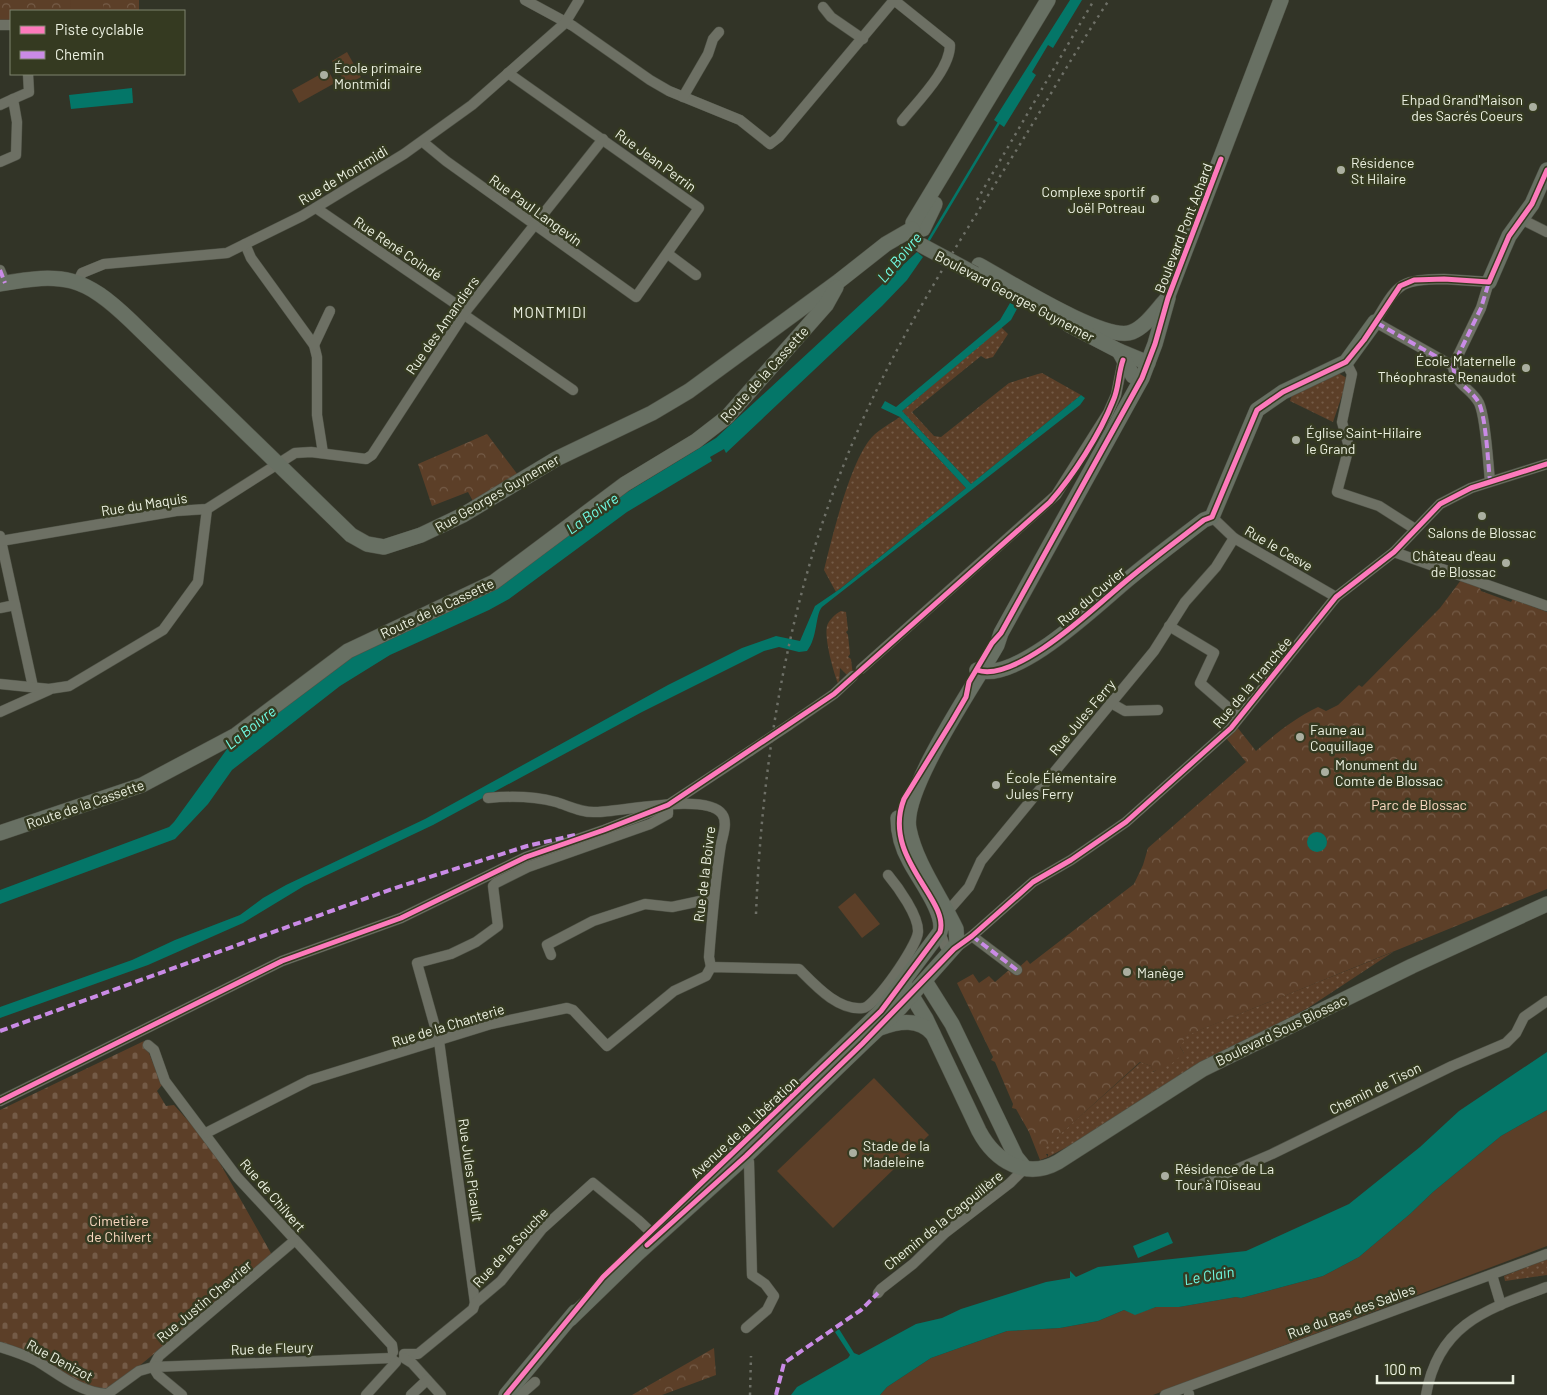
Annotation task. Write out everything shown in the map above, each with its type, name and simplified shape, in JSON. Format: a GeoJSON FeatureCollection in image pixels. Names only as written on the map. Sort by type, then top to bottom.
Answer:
{"type":"FeatureCollection","features":[{"type":"Feature","properties":{"kind":"street"},"geometry":{"type":"LineString","coordinates":[[525,0],[565,23],[650,80],[683,97],[740,120],[770,144],[779,137],[894,0],[950,45],[950,53],[942,70],[902,121]]}},
{"type":"Feature","properties":{"kind":"street","name":"Rue de Montmidi"},"geometry":{"type":"LineString","coordinates":[[78,281],[79,276],[85,272],[104,264],[227,253],[316,208],[423,142],[472,105],[565,23],[579,0]]}},
{"type":"Feature","properties":{"kind":"street"},"geometry":{"type":"LineString","coordinates":[[921,235],[977,115],[1048,0]]}},
{"type":"Feature","properties":{"kind":"street","name":"Boulevard Pont Achard"},"geometry":{"type":"LineString","coordinates":[[1244,103],[1244,78],[1273,0]]}},
{"type":"Feature","properties":{"kind":"street","name":"Boulevard Pont Achard"},"geometry":{"type":"LineString","coordinates":[[929,762],[909,808],[908,828],[921,862],[948,911],[958,935],[954,949],[945,946],[940,932],[941,922],[936,908],[909,861],[899,832],[898,818],[904,799],[929,762],[966,697],[1121,416],[1244,103],[1281,0]]}},
{"type":"Feature","properties":{"kind":"street","name":"Boulevard Pont Achard"},"geometry":{"type":"LineString","coordinates":[[1244,103],[1260,82],[1291,0]]}},
{"type":"Feature","properties":{"kind":"street"},"geometry":{"type":"LineString","coordinates":[[823,8],[831,17],[863,39]]}},
{"type":"Feature","properties":{"kind":"street"},"geometry":{"type":"LineString","coordinates":[[683,97],[708,54],[713,39],[719,32]]}},
{"type":"Feature","properties":{"kind":"street","name":"Rue Jean Perrin"},"geometry":{"type":"LineString","coordinates":[[508,73],[699,208],[636,297]]}},
{"type":"Feature","properties":{"kind":"street"},"geometry":{"type":"LineString","coordinates":[[0,105],[29,92],[28,75]]}},
{"type":"Feature","properties":{"kind":"street"},"geometry":{"type":"LineString","coordinates":[[0,162],[16,155],[18,122],[13,99]]}},
{"type":"Feature","properties":{"kind":"street","name":"Rue des Amandiers"},"geometry":{"type":"LineString","coordinates":[[278,463],[295,453],[323,453],[366,458],[372,455],[465,313],[603,139]]}},
{"type":"Feature","properties":{"kind":"street","name":"Rue Paul Langevin"},"geometry":{"type":"LineString","coordinates":[[423,142],[535,226],[636,297]]}},
{"type":"Feature","properties":{"kind":"street"},"geometry":{"type":"LineString","coordinates":[[1490,481],[1481,409],[1475,398],[1458,381],[1454,374],[1453,366],[1481,308],[1488,282],[1505,244],[1532,204],[1547,170]]}},
{"type":"Feature","properties":{"kind":"street","name":"Rue René Coindé"},"geometry":{"type":"LineString","coordinates":[[316,208],[573,390]]}},
{"type":"Feature","properties":{"kind":"street"},"geometry":{"type":"LineString","coordinates":[[1521,219],[1547,232]]}},
{"type":"Feature","properties":{"kind":"street","name":"Boulevard Georges Guynemer"},"geometry":{"type":"LineString","coordinates":[[921,235],[1123,363],[1145,359]]}},
{"type":"Feature","properties":{"kind":"street","name":"Rue Georges Guynemer"},"geometry":{"type":"LineString","coordinates":[[2,279],[60,278],[78,281],[107,298],[351,536],[376,547],[393,545],[463,515],[556,459],[652,413],[689,391],[839,281],[886,244],[921,235]]}},
{"type":"Feature","properties":{"kind":"street"},"geometry":{"type":"LineString","coordinates":[[245,244],[251,258],[314,345],[317,357],[316,400],[323,453]]}},
{"type":"Feature","properties":{"kind":"street"},"geometry":{"type":"LineString","coordinates":[[668,254],[696,275]]}},
{"type":"Feature","properties":{"kind":"street","name":"Boulevard Georges Guynemer"},"geometry":{"type":"LineString","coordinates":[[977,270],[1087,324],[1120,334],[1130,333],[1141,327]]}},
{"type":"Feature","properties":{"kind":"street"},"geometry":{"type":"LineString","coordinates":[[1212,517],[1257,410],[1284,392],[1346,362],[1375,322],[1392,294],[1400,286],[1408,281],[1444,279],[1488,282]]}},
{"type":"Feature","properties":{"kind":"street","name":"Route de la Cassette"},"geometry":{"type":"LineString","coordinates":[[0,833],[142,785],[236,735],[348,650],[494,582],[625,484],[696,442],[727,417],[826,305],[839,281]]}},
{"type":"Feature","properties":{"kind":"street"},"geometry":{"type":"LineString","coordinates":[[1141,327],[1168,298]]}},
{"type":"Feature","properties":{"kind":"street"},"geometry":{"type":"LineString","coordinates":[[314,345],[330,311]]}},
{"type":"Feature","properties":{"kind":"street"},"geometry":{"type":"LineString","coordinates":[[1375,322],[1453,366]]}},
{"type":"Feature","properties":{"kind":"street","name":"Boulevard Georges Guynemer"},"geometry":{"type":"LineString","coordinates":[[1087,324],[1123,363]]}},
{"type":"Feature","properties":{"kind":"street","name":"Boulevard Pont Achard"},"geometry":{"type":"LineString","coordinates":[[1121,416],[1123,363],[1132,336],[1141,327]]}},
{"type":"Feature","properties":{"kind":"street","name":"Boulevard Pont Achard"},"geometry":{"type":"LineString","coordinates":[[1123,363],[1145,359]]}},
{"type":"Feature","properties":{"kind":"street"},"geometry":{"type":"LineString","coordinates":[[1346,362],[1352,374],[1342,422],[1349,447],[1337,492],[1385,509],[1416,528]]}},
{"type":"Feature","properties":{"kind":"street"},"geometry":{"type":"LineString","coordinates":[[0,1101],[282,961],[401,918],[526,857],[668,805],[834,694],[1056,495],[1108,413],[1116,395],[1123,363]]}},
{"type":"Feature","properties":{"kind":"street","name":"Rue du Maquis"},"geometry":{"type":"LineString","coordinates":[[1,539],[176,511],[207,509],[278,463]]}},
{"type":"Feature","properties":{"kind":"street","name":"Rue de la Tranchée"},"geometry":{"type":"LineString","coordinates":[[954,949],[972,936],[1033,882],[1071,860],[1126,822],[1231,728],[1336,597],[1394,552],[1440,504],[1471,488],[1547,464]]}},
{"type":"Feature","properties":{"kind":"street"},"geometry":{"type":"LineString","coordinates":[[0,684],[50,689],[69,686],[163,630],[198,582],[207,509]]}},
{"type":"Feature","properties":{"kind":"street","name":"Rue le Cesve"},"geometry":{"type":"LineString","coordinates":[[1212,517],[1234,538],[1336,597]]}},
{"type":"Feature","properties":{"kind":"street","name":"Rue du Cuvier"},"geometry":{"type":"LineString","coordinates":[[979,671],[998,671],[1051,643],[1204,520],[1212,517]]}},
{"type":"Feature","properties":{"kind":"street","name":"Rue Jules Ferry"},"geometry":{"type":"LineString","coordinates":[[948,911],[968,887],[981,860],[1154,651],[1185,602],[1216,567],[1234,538]]}},
{"type":"Feature","properties":{"kind":"street"},"geometry":{"type":"LineString","coordinates":[[1,539],[33,687]]}},
{"type":"Feature","properties":{"kind":"street"},"geometry":{"type":"LineString","coordinates":[[1394,552],[1547,606]]}},
{"type":"Feature","properties":{"kind":"street"},"geometry":{"type":"LineString","coordinates":[[0,608],[15,605]]}},
{"type":"Feature","properties":{"kind":"street"},"geometry":{"type":"LineString","coordinates":[[1169,626],[1214,653],[1200,683],[1239,717]]}},
{"type":"Feature","properties":{"kind":"street"},"geometry":{"type":"LineString","coordinates":[[0,712],[50,689]]}},
{"type":"Feature","properties":{"kind":"street"},"geometry":{"type":"LineString","coordinates":[[1111,703],[1125,711],[1158,710]]}},
{"type":"Feature","properties":{"kind":"street","name":"Rue de la Boivre"},"geometry":{"type":"LineString","coordinates":[[488,798],[523,797],[596,812],[647,805],[705,806],[722,814],[725,822],[714,898],[709,957],[710,967]]}},
{"type":"Feature","properties":{"kind":"street","name":"Rue Jules Picault"},"geometry":{"type":"LineString","coordinates":[[475,1302],[440,1041],[417,963],[451,954],[476,942],[498,926],[493,897],[493,886],[496,883],[528,867],[650,824],[668,814],[668,805]]}},
{"type":"Feature","properties":{"kind":"street"},"geometry":{"type":"LineString","coordinates":[[888,875],[898,887],[916,923],[918,932],[910,984]]}},
{"type":"Feature","properties":{"kind":"street"},"geometry":{"type":"LineString","coordinates":[[551,955],[548,945],[594,921],[645,904],[672,907],[714,898]]}},
{"type":"Feature","properties":{"kind":"street","name":"Boulevard Sous Blossac"},"geometry":{"type":"LineString","coordinates":[[910,984],[984,1140],[996,1155],[1005,1162],[1037,1170],[1051,1166],[1203,1068],[1412,966],[1547,904]]}},
{"type":"Feature","properties":{"kind":"street","name":"Avenue de la Libération"},"geometry":{"type":"LineString","coordinates":[[506,1395],[570,1320],[653,1234],[879,1028],[910,984],[940,932]]}},
{"type":"Feature","properties":{"kind":"street"},"geometry":{"type":"LineString","coordinates":[[972,936],[1017,970]]}},
{"type":"Feature","properties":{"kind":"street"},"geometry":{"type":"LineString","coordinates":[[710,967],[799,969],[820,989],[845,1006],[864,1008],[910,984],[954,949]]}},
{"type":"Feature","properties":{"kind":"street","name":"Rue de la Chanterie"},"geometry":{"type":"LineString","coordinates":[[206,1133],[310,1080],[490,1024],[567,1008],[573,1010],[607,1046],[674,992],[706,976],[710,967]]}},
{"type":"Feature","properties":{"kind":"street"},"geometry":{"type":"LineString","coordinates":[[910,984],[945,1012],[1016,1157],[1025,1168]]}},
{"type":"Feature","properties":{"kind":"street","name":"Avenue de la Libération"},"geometry":{"type":"LineString","coordinates":[[742,1151],[910,984]]}},
{"type":"Feature","properties":{"kind":"street","name":"Chemin de Tison"},"geometry":{"type":"LineString","coordinates":[[1202,1184],[1272,1154],[1452,1066],[1506,1043],[1516,1033],[1524,1017],[1547,1001]]}},
{"type":"Feature","properties":{"kind":"street"},"geometry":{"type":"LineString","coordinates":[[879,1028],[898,1022],[908,1022],[925,1027],[934,1035]]}},
{"type":"Feature","properties":{"kind":"street","name":"Rue de Chilvert"},"geometry":{"type":"LineString","coordinates":[[148,1045],[154,1050],[165,1081],[206,1133],[237,1177],[294,1241],[392,1345],[398,1357],[412,1363],[441,1395]]}},
{"type":"Feature","properties":{"kind":"street"},"geometry":{"type":"LineString","coordinates":[[742,1151],[749,1162],[752,1275],[765,1284],[774,1296],[768,1310],[746,1328]]}},
{"type":"Feature","properties":{"kind":"street","name":"Chemin de la Cagouillère"},"geometry":{"type":"LineString","coordinates":[[878,1294],[881,1289],[913,1264],[945,1233],[1010,1183],[1025,1168]]}},
{"type":"Feature","properties":{"kind":"street","name":"Rue de la Souche"},"geometry":{"type":"LineString","coordinates":[[398,1357],[418,1354],[473,1309],[475,1302],[501,1281],[542,1229],[593,1183],[653,1234]]}},
{"type":"Feature","properties":{"kind":"street","name":"Rue Justin Chevrier"},"geometry":{"type":"LineString","coordinates":[[107,1395],[139,1371],[153,1367],[160,1356],[294,1241]]}},
{"type":"Feature","properties":{"kind":"street","name":"Rue du Bas des Sables"},"geometry":{"type":"LineString","coordinates":[[1165,1395],[1188,1393],[1547,1254]]}},
{"type":"Feature","properties":{"kind":"street"},"geometry":{"type":"LineString","coordinates":[[1492,1275],[1501,1305]]}},
{"type":"Feature","properties":{"kind":"street"},"geometry":{"type":"LineString","coordinates":[[1426,1395],[1431,1374],[1451,1337],[1468,1322],[1501,1305],[1547,1287]]}},
{"type":"Feature","properties":{"kind":"street","name":"Rue Denizot"},"geometry":{"type":"LineString","coordinates":[[0,1347],[36,1360],[75,1386],[107,1395]]}},
{"type":"Feature","properties":{"kind":"street"},"geometry":{"type":"LineString","coordinates":[[366,1395],[398,1357]]}},
{"type":"Feature","properties":{"kind":"street","name":"Rue de Fleury"},"geometry":{"type":"LineString","coordinates":[[153,1367],[398,1357]]}},
{"type":"Feature","properties":{"kind":"street"},"geometry":{"type":"LineString","coordinates":[[153,1367],[158,1375],[182,1395]]}},
{"type":"Feature","properties":{"kind":"street"},"geometry":{"type":"LineString","coordinates":[[411,1395],[428,1380]]}},
{"type":"Feature","properties":{"kind":"street"},"geometry":{"type":"LineString","coordinates":[[520,1395],[535,1382]]}},
{"type":"Feature","properties":{"kind":"green space"},"geometry":{"type":"Polygon","coordinates":[[[0,0],[139,0],[139,10],[10,10],[10,22],[0,23],[0,0]]]}},
{"type":"Feature","properties":{"kind":"green space"},"geometry":{"type":"Polygon","coordinates":[[[70,0],[103,0],[103,10],[71,10],[70,0]]]}},
{"type":"Feature","properties":{"kind":"green space"},"geometry":{"type":"Polygon","coordinates":[[[347,52],[361,77],[347,85],[332,61],[347,52]]]}},
{"type":"Feature","properties":{"kind":"green space"},"geometry":{"type":"Polygon","coordinates":[[[328,70],[335,83],[299,103],[292,90],[328,70]]]}},
{"type":"Feature","properties":{"kind":"green space"},"geometry":{"type":"Polygon","coordinates":[[[1001,327],[1008,334],[993,357],[986,359],[981,356],[912,412],[934,436],[941,437],[1009,383],[1038,374],[1042,373],[1081,395],[971,484],[902,411],[1001,327]]]}},
{"type":"Feature","properties":{"kind":"green space"},"geometry":{"type":"Polygon","coordinates":[[[1336,372],[1347,378],[1347,381],[1333,422],[1290,401],[1292,395],[1336,372]]]}},
{"type":"Feature","properties":{"kind":"green space"},"geometry":{"type":"Polygon","coordinates":[[[900,417],[966,488],[836,592],[824,570],[849,481],[856,463],[872,437],[900,417]]]}},
{"type":"Feature","properties":{"kind":"green space"},"geometry":{"type":"Polygon","coordinates":[[[487,434],[518,475],[474,503],[468,492],[432,506],[418,464],[487,434]]]}},
{"type":"Feature","properties":{"kind":"green space","name":"Parc de Blossac"},"geometry":{"type":"Polygon","coordinates":[[[1461,580],[1479,586],[1481,591],[1511,602],[1513,599],[1547,612],[1547,889],[1183,1037],[1184,1041],[1180,1047],[1184,1053],[1170,1065],[1152,1072],[1151,1066],[1140,1062],[1043,1150],[1048,1157],[1040,1160],[1029,1132],[1016,1109],[1012,1108],[1013,1104],[995,1062],[991,1060],[993,1057],[957,983],[973,974],[979,983],[989,976],[995,982],[1009,970],[1013,973],[1027,960],[1030,964],[1134,884],[1143,865],[1148,848],[1246,762],[1226,738],[1237,727],[1256,751],[1270,738],[1301,716],[1318,707],[1326,711],[1338,705],[1359,685],[1362,687],[1440,608],[1461,580]]]}},
{"type":"Feature","properties":{"kind":"green space"},"geometry":{"type":"Polygon","coordinates":[[[841,611],[846,612],[848,630],[846,632],[850,654],[848,657],[851,659],[853,676],[848,676],[840,668],[839,686],[830,656],[826,632],[827,626],[834,615],[841,611]]]}},
{"type":"Feature","properties":{"kind":"green space"},"geometry":{"type":"Polygon","coordinates":[[[855,893],[880,924],[862,938],[838,907],[855,893]]]}},
{"type":"Feature","properties":{"kind":"green space"},"geometry":{"type":"Polygon","coordinates":[[[1393,952],[1308,1008],[1199,1065],[1099,1130],[1048,1157],[1048,1154],[1044,1154],[1042,1150],[1141,1062],[1151,1066],[1153,1072],[1184,1053],[1180,1047],[1182,1037],[1393,952]]]}},
{"type":"Feature","properties":{"kind":"green space","name":"Cimetière de Chilvert"},"geometry":{"type":"Polygon","coordinates":[[[144,1041],[162,1085],[157,1091],[166,1106],[174,1105],[209,1144],[272,1255],[271,1258],[133,1371],[111,1388],[101,1391],[0,1345],[0,1110],[144,1041]]]}},
{"type":"Feature","properties":{"kind":"green space","name":"Stade de la Madeleine"},"geometry":{"type":"Polygon","coordinates":[[[874,1078],[929,1135],[833,1228],[777,1171],[874,1078]]]}},
{"type":"Feature","properties":{"kind":"green space"},"geometry":{"type":"Polygon","coordinates":[[[1547,1110],[1547,1246],[1153,1395],[880,1395],[887,1387],[931,1358],[1007,1331],[1060,1328],[1098,1321],[1124,1310],[1135,1314],[1156,1307],[1179,1307],[1236,1297],[1241,1298],[1323,1276],[1359,1257],[1501,1136],[1547,1110]]]}},
{"type":"Feature","properties":{"kind":"green space"},"geometry":{"type":"Polygon","coordinates":[[[1547,1259],[1547,1275],[1505,1281],[1504,1276],[1547,1259]]]}},
{"type":"Feature","properties":{"kind":"green space"},"geometry":{"type":"Polygon","coordinates":[[[714,1348],[716,1375],[662,1395],[632,1395],[714,1348]]]}},
{"type":"Feature","properties":{"kind":"water"},"geometry":{"type":"Polygon","coordinates":[[[1070,0],[1082,0],[1053,48],[1048,45],[1032,72],[1036,75],[1004,127],[994,120],[1070,0]]]}},
{"type":"Feature","properties":{"kind":"water"},"geometry":{"type":"Polygon","coordinates":[[[132,88],[133,103],[71,109],[69,95],[132,88]]]}},
{"type":"Feature","properties":{"kind":"water","name":"La Boivre"},"geometry":{"type":"Polygon","coordinates":[[[917,252],[923,257],[907,280],[882,306],[726,453],[724,449],[710,457],[712,461],[627,512],[509,599],[390,655],[340,686],[232,770],[208,804],[175,839],[0,904],[0,890],[169,827],[230,745],[327,671],[374,643],[485,593],[619,497],[716,438],[917,252]]]}},
{"type":"Feature","properties":{"kind":"water"},"geometry":{"type":"Polygon","coordinates":[[[1010,303],[1018,307],[1011,320],[902,411],[971,484],[1081,395],[1085,398],[1080,405],[822,607],[818,615],[811,645],[807,651],[799,652],[779,647],[764,651],[642,712],[433,825],[304,886],[243,923],[148,965],[0,1018],[0,1007],[132,960],[175,940],[240,915],[263,898],[286,885],[425,819],[668,685],[742,648],[776,636],[800,641],[815,606],[840,589],[966,488],[900,417],[881,408],[885,401],[896,407],[1000,320],[1010,303]]]}},
{"type":"Feature","properties":{"kind":"water"},"geometry":{"type":"Polygon","coordinates":[[[1317,832],[1324,835],[1327,842],[1324,849],[1317,852],[1310,849],[1307,842],[1310,835],[1317,832]]]}},
{"type":"Feature","properties":{"kind":"water","name":"Le Clain"},"geometry":{"type":"Polygon","coordinates":[[[1547,1052],[1547,1110],[1501,1136],[1359,1257],[1323,1276],[1241,1298],[1236,1297],[1179,1307],[1156,1307],[1135,1315],[1124,1310],[1098,1321],[1060,1328],[1007,1331],[931,1358],[887,1387],[880,1395],[791,1395],[797,1387],[848,1358],[850,1355],[835,1332],[839,1329],[854,1353],[859,1355],[916,1324],[942,1318],[961,1309],[1046,1282],[1070,1278],[1070,1271],[1076,1277],[1098,1267],[1246,1251],[1349,1204],[1420,1147],[1459,1111],[1547,1052]]]}},
{"type":"Feature","properties":{"kind":"water"},"geometry":{"type":"Polygon","coordinates":[[[1168,1232],[1173,1243],[1138,1258],[1133,1246],[1168,1232]]]}},
{"type":"Feature","properties":{"kind":"waterway","name":"La Boivre"},"geometry":{"type":"LineString","coordinates":[[927,243],[1000,121]]}},
{"type":"Feature","properties":{"kind":"railway"},"geometry":{"type":"LineString","coordinates":[[977,200],[1094,0]]}},
{"type":"Feature","properties":{"kind":"railway"},"geometry":{"type":"LineString","coordinates":[[756,914],[764,799],[781,685],[807,573],[824,518],[844,464],[879,385],[919,309],[1109,0]]}},
{"type":"Feature","properties":{"kind":"railway"},"geometry":{"type":"LineString","coordinates":[[750,1395],[751,1356]]}},
{"type":"Feature","properties":{"kind":"marked path"},"geometry":{"type":"LineString","coordinates":[[0,270],[5,283]]}},
{"type":"Feature","properties":{"kind":"marked path"},"geometry":{"type":"LineString","coordinates":[[1444,279],[1489,282],[1481,308],[1453,366],[1375,322],[1389,299],[1401,286],[1417,281],[1444,279]]}},
{"type":"Feature","properties":{"kind":"marked path"},"geometry":{"type":"LineString","coordinates":[[1453,366],[1457,378],[1479,403],[1485,430],[1490,481]]}},
{"type":"Feature","properties":{"kind":"marked path"},"geometry":{"type":"LineString","coordinates":[[0,1031],[392,889],[527,846],[575,835]]}},
{"type":"Feature","properties":{"kind":"marked path"},"geometry":{"type":"LineString","coordinates":[[972,936],[1017,970]]}},
{"type":"Feature","properties":{"kind":"marked path"},"geometry":{"type":"LineString","coordinates":[[776,1395],[784,1363],[861,1310],[878,1293]]}},
{"type":"Feature","properties":{"kind":"cycle path"},"geometry":{"type":"LineString","coordinates":[[506,1395],[603,1277],[881,1011],[940,932],[940,919],[935,906],[908,858],[901,840],[899,820],[904,799],[966,697],[969,682],[992,643],[1001,633],[1142,378],[1155,344],[1168,298],[1221,159]]}},
{"type":"Feature","properties":{"kind":"cycle path"},"geometry":{"type":"LineString","coordinates":[[977,670],[993,671],[1013,665],[1034,654],[1055,640],[1165,550],[1204,520],[1212,517],[1257,410],[1283,392],[1346,362],[1364,340],[1400,286],[1414,280],[1444,279],[1489,282],[1509,236],[1532,204],[1547,170]]}},
{"type":"Feature","properties":{"kind":"cycle path"},"geometry":{"type":"LineString","coordinates":[[0,1101],[282,961],[401,918],[526,857],[668,805],[834,694],[1050,502],[1077,467],[1108,414],[1115,396],[1123,360]]}},
{"type":"Feature","properties":{"kind":"cycle path"},"geometry":{"type":"LineString","coordinates":[[647,1245],[746,1156],[862,1044],[954,949],[972,936],[1033,882],[1071,860],[1126,822],[1231,728],[1336,597],[1394,552],[1440,504],[1471,488],[1547,464]]}},
{"type":"Feature","properties":{"kind":"place","name":"École primaire Montmidi"},"geometry":{"type":"Point","coordinates":[324,75]}},
{"type":"Feature","properties":{"kind":"place","name":"Ehpad Grand'Maison des Sacrés Coeurs"},"geometry":{"type":"Point","coordinates":[1533,107]}},
{"type":"Feature","properties":{"kind":"place","name":"Résidence St Hilaire"},"geometry":{"type":"Point","coordinates":[1341,170]}},
{"type":"Feature","properties":{"kind":"place","name":"Complexe sportif Joël Potreau"},"geometry":{"type":"Point","coordinates":[1155,199]}},
{"type":"Feature","properties":{"kind":"place","name":"École Maternelle Théophraste Renaudot"},"geometry":{"type":"Point","coordinates":[1526,368]}},
{"type":"Feature","properties":{"kind":"place","name":"Église Saint-Hilaire le Grand"},"geometry":{"type":"Point","coordinates":[1296,440]}},
{"type":"Feature","properties":{"kind":"place","name":"Salons de Blossac"},"geometry":{"type":"Point","coordinates":[1482,516]}},
{"type":"Feature","properties":{"kind":"place","name":"Château d'eau de Blossac"},"geometry":{"type":"Point","coordinates":[1506,563]}},
{"type":"Feature","properties":{"kind":"place","name":"Faune au Coquillage"},"geometry":{"type":"Point","coordinates":[1300,737]}},
{"type":"Feature","properties":{"kind":"place","name":"Monument du Comte de Blossac"},"geometry":{"type":"Point","coordinates":[1325,772]}},
{"type":"Feature","properties":{"kind":"place","name":"École Élémentaire Jules Ferry"},"geometry":{"type":"Point","coordinates":[996,785]}},
{"type":"Feature","properties":{"kind":"place","name":"Manège"},"geometry":{"type":"Point","coordinates":[1127,972]}},
{"type":"Feature","properties":{"kind":"place","name":"Stade de la Madeleine"},"geometry":{"type":"Point","coordinates":[853,1153]}},
{"type":"Feature","properties":{"kind":"place","name":"Résidence de La Tour à l'Oiseau"},"geometry":{"type":"Point","coordinates":[1165,1176]}},
{"type":"Feature","properties":{"kind":"district","name":"MONTMIDI"},"geometry":{"type":"Point","coordinates":[550,312]}}]}
